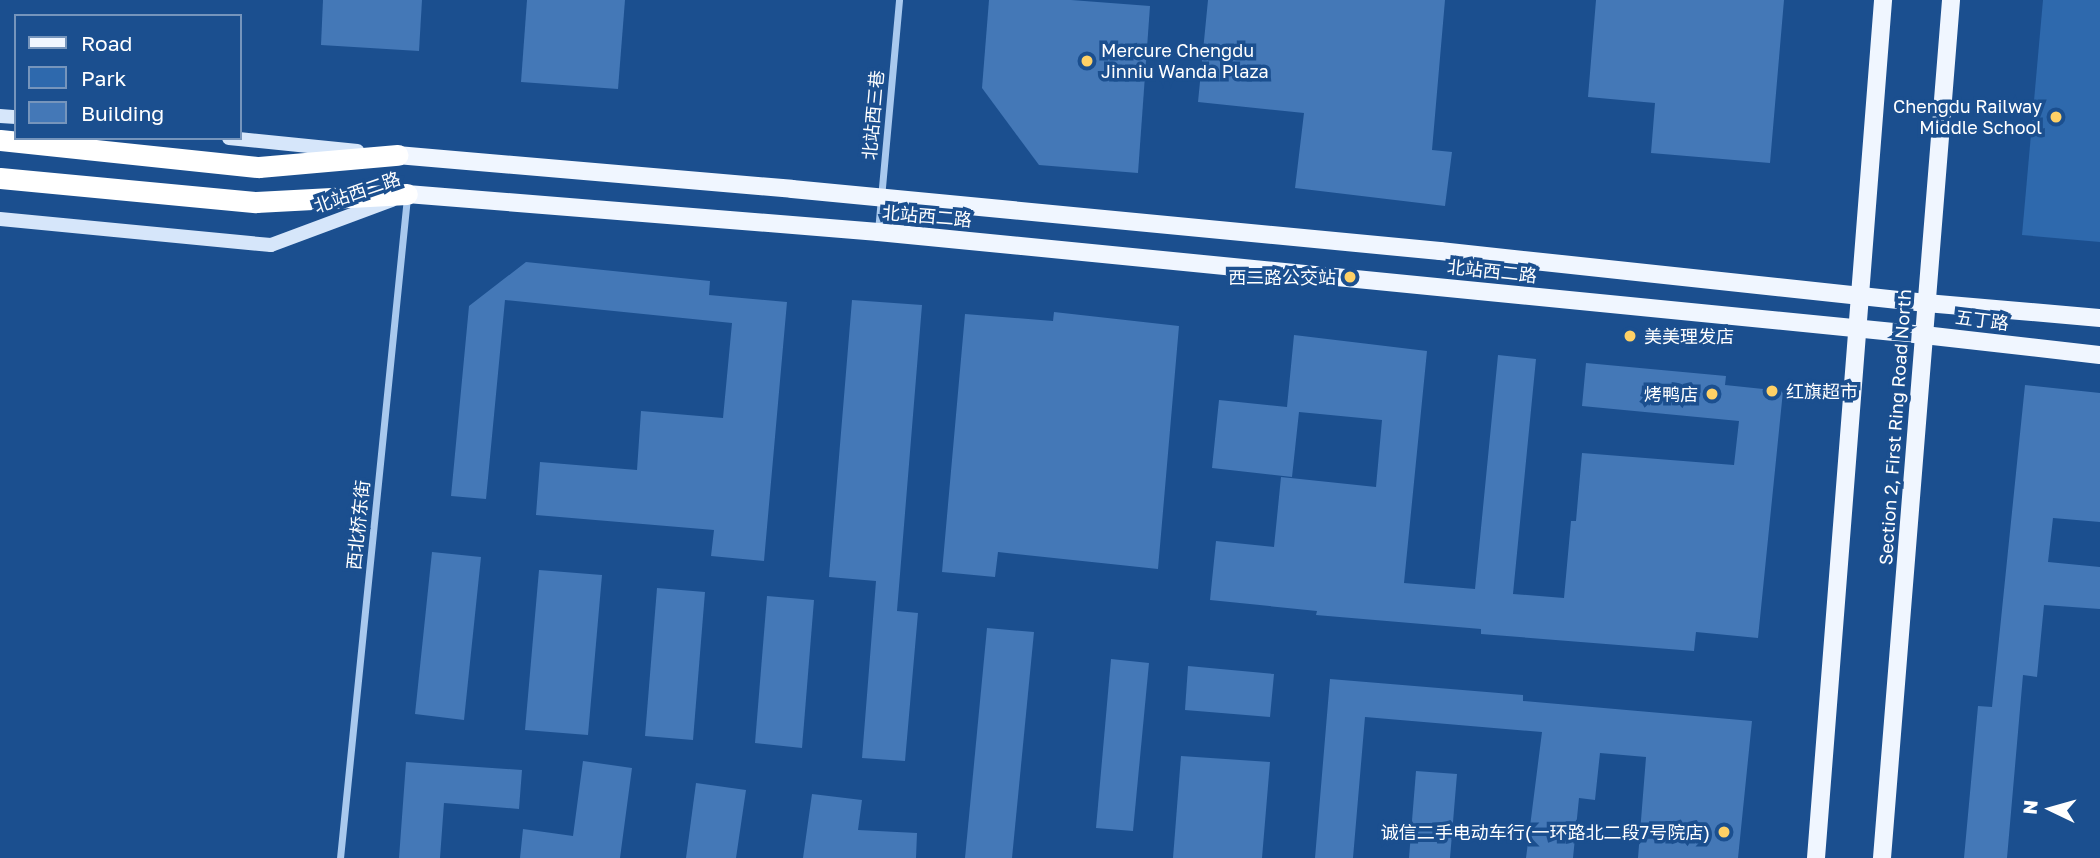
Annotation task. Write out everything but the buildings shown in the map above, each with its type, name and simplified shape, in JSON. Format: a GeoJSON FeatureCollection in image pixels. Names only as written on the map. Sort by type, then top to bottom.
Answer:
{"type":"FeatureCollection","features":[{"type":"Feature","properties":{"kind":"highway"},"geometry":{"type":"LineString","coordinates":[[0,140],[260,167],[397,155]]}},
{"type":"Feature","properties":{"kind":"highway"},"geometry":{"type":"LineString","coordinates":[[0,178],[256,202],[407,194]]}},
{"type":"Feature","properties":{"kind":"main road"},"geometry":{"type":"LineString","coordinates":[[1816,858],[1883,0]]}},
{"type":"Feature","properties":{"kind":"main road","name":"Section 2, First Ring Road North"},"geometry":{"type":"LineString","coordinates":[[1882,858],[1951,0]]}},
{"type":"Feature","properties":{"kind":"main road","name":"北站西二路"},"geometry":{"type":"LineString","coordinates":[[397,155],[881,197],[1861,296]]}},
{"type":"Feature","properties":{"kind":"main road","name":"北站西二路"},"geometry":{"type":"LineString","coordinates":[[407,194],[878,232],[1858,330]]}},
{"type":"Feature","properties":{"kind":"main road","name":"五丁路"},"geometry":{"type":"LineString","coordinates":[[1861,296],[2100,318]]}},
{"type":"Feature","properties":{"kind":"main road","name":"五丁路"},"geometry":{"type":"LineString","coordinates":[[1858,330],[2100,355]]}},
{"type":"Feature","properties":{"kind":"street","name":"北站西三巷"},"geometry":{"type":"LineString","coordinates":[[878,232],[899,0]]}},
{"type":"Feature","properties":{"kind":"street","name":"北站西二路"},"geometry":{"type":"LineString","coordinates":[[242,139],[397,155]]}},
{"type":"Feature","properties":{"kind":"street","name":"北站西二路"},"geometry":{"type":"LineString","coordinates":[[0,219],[271,244],[407,194]]}},
{"type":"Feature","properties":{"kind":"street","name":"西北桥东街"},"geometry":{"type":"LineString","coordinates":[[340,858],[407,194]]}},
{"type":"Feature","properties":{"kind":"green space","name":"Chengdu Railway Middle School"},"geometry":{"type":"Polygon","coordinates":[[[2043,0],[2100,0],[2100,242],[2022,235],[2043,0]]]}},
{"type":"Feature","properties":{"kind":"place","name":"Mercure Chengdu Jinniu Wanda Plaza"},"geometry":{"type":"Point","coordinates":[1087,61]}},
{"type":"Feature","properties":{"kind":"place","name":"Chengdu Railway Middle School"},"geometry":{"type":"Point","coordinates":[2056,117]}},
{"type":"Feature","properties":{"kind":"place","name":"西二路公交站"},"geometry":{"type":"Point","coordinates":[1350,277]}},
{"type":"Feature","properties":{"kind":"place","name":"美美理发店"},"geometry":{"type":"Point","coordinates":[1630,336]}},
{"type":"Feature","properties":{"kind":"place","name":"红旗超市"},"geometry":{"type":"Point","coordinates":[1772,391]}},
{"type":"Feature","properties":{"kind":"place","name":"烤鸭店"},"geometry":{"type":"Point","coordinates":[1712,394]}},
{"type":"Feature","properties":{"kind":"place","name":"诚信二手电动车行(一环路北二段7号院店)"},"geometry":{"type":"Point","coordinates":[1724,832]}}]}
